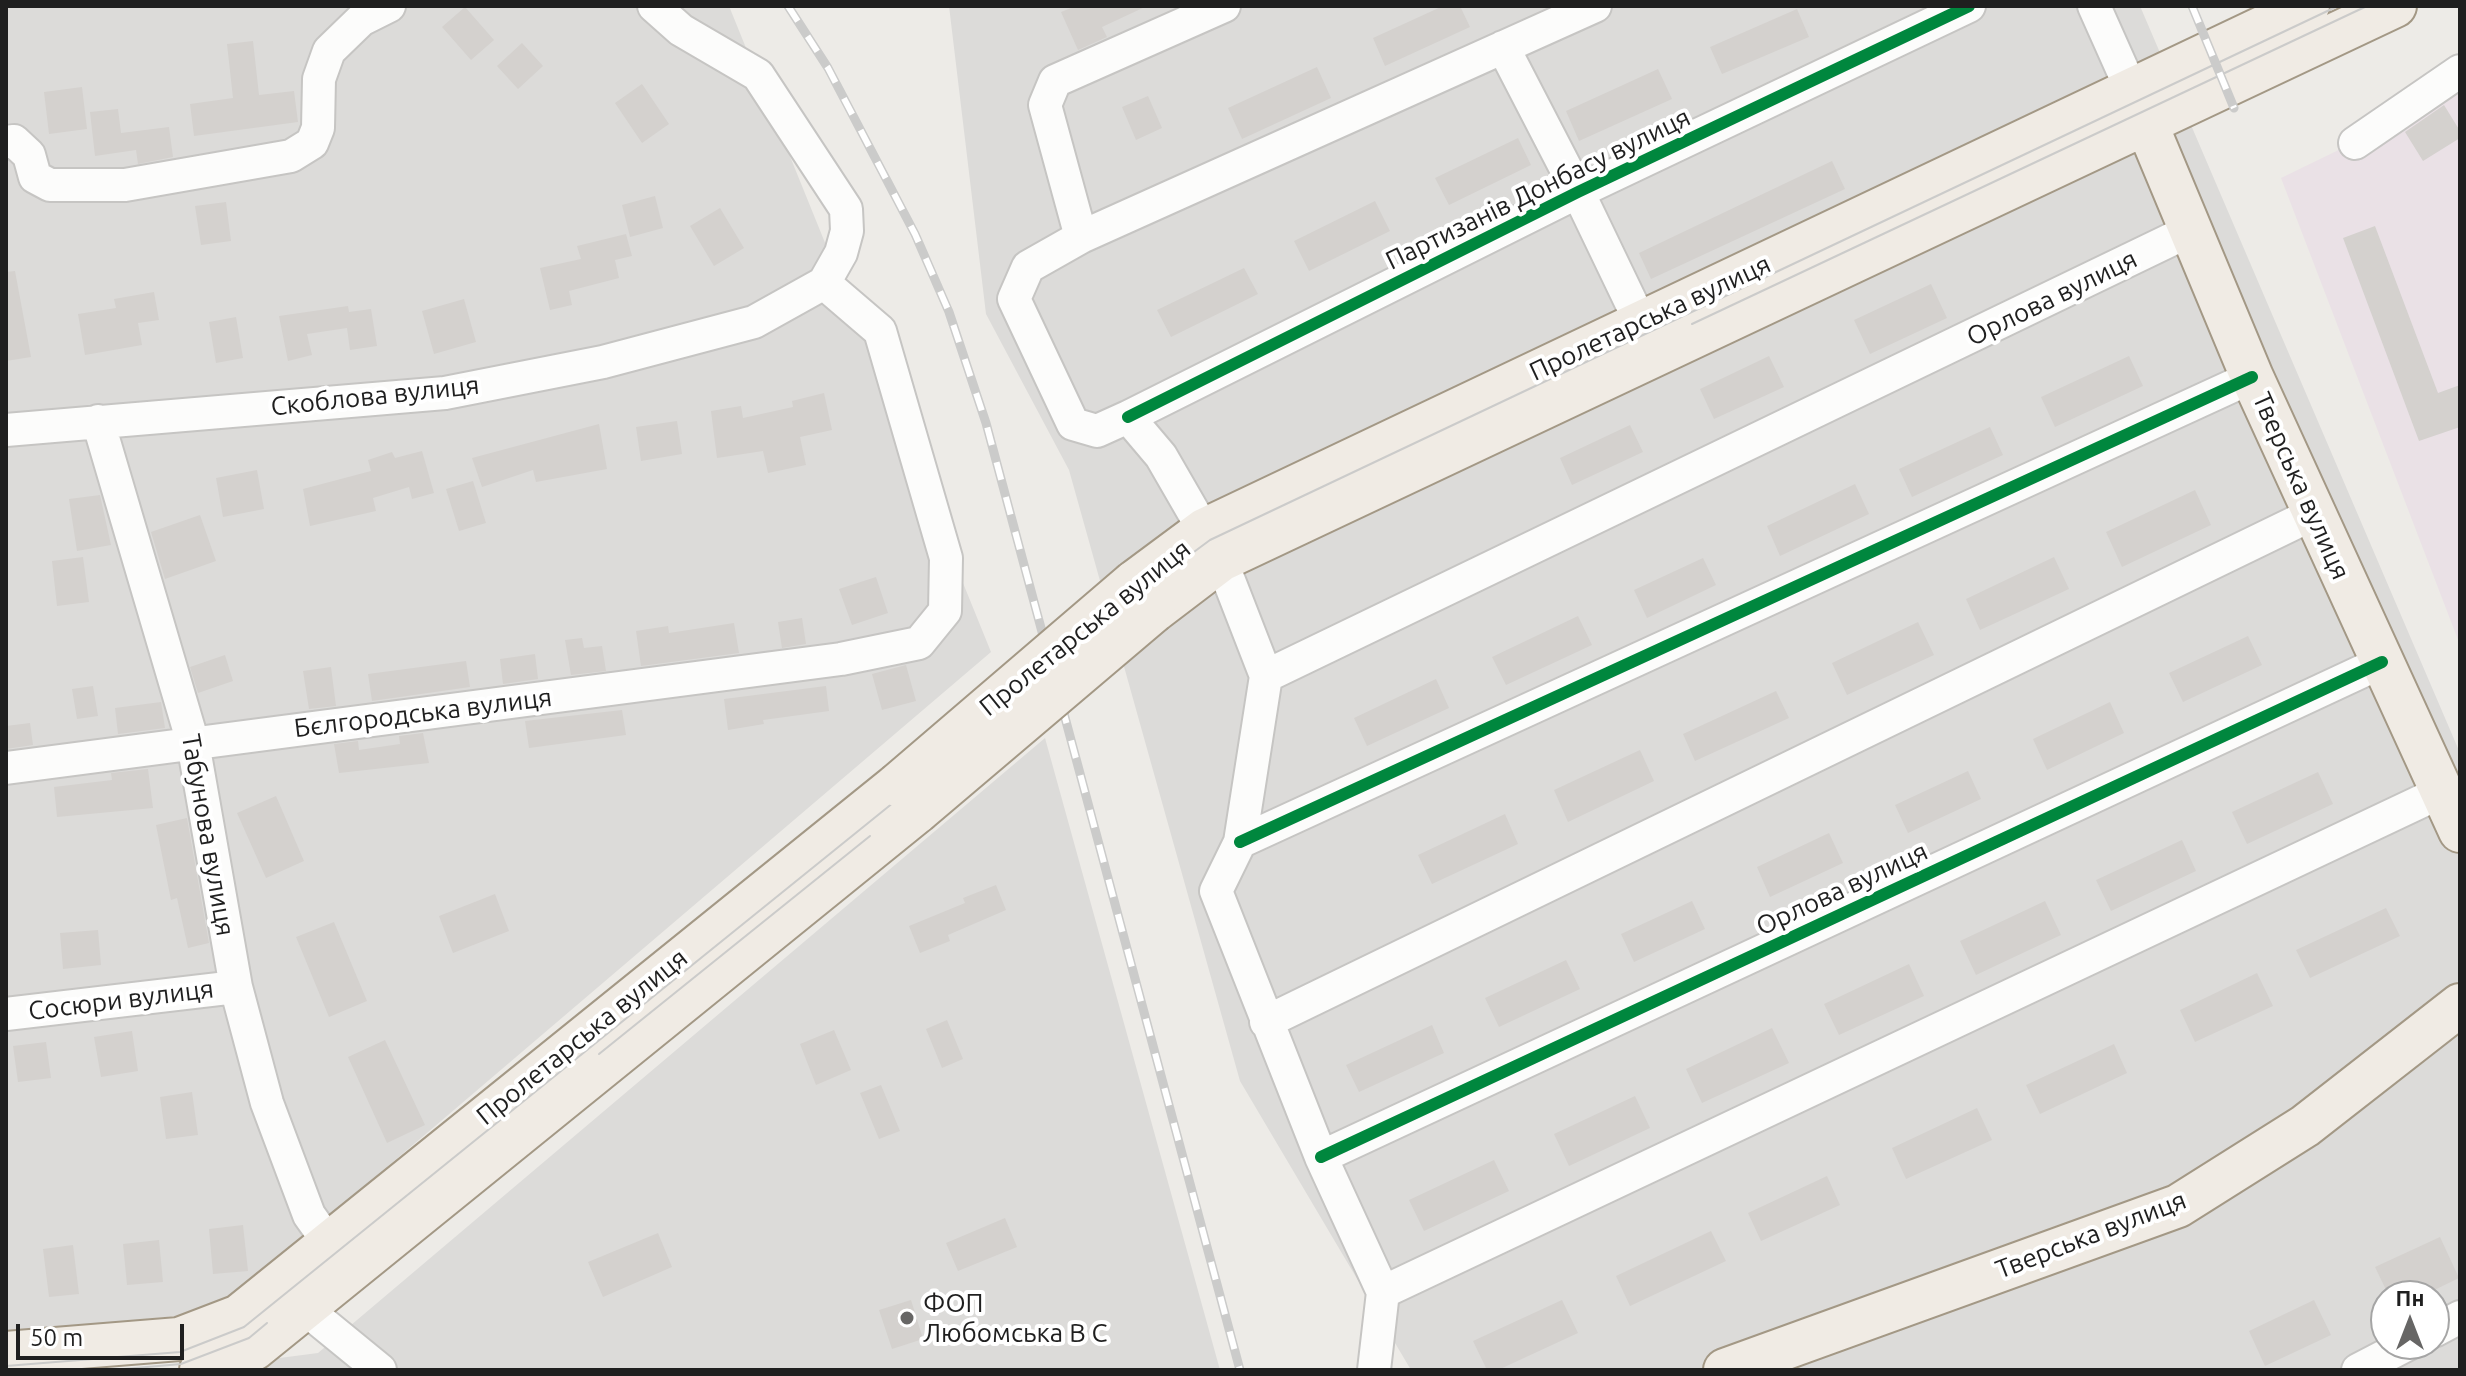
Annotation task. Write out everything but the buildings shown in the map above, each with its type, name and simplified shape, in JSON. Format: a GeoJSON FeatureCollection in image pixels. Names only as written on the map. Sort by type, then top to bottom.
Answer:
{"type":"FeatureCollection","features":[{"type":"Feature","properties":{"kind":"main road","name":"Пролетарська вулиця"},"geometry":{"type":"LineString","coordinates":[[2138,106],[2308,6]]}},
{"type":"Feature","properties":{"kind":"main road","name":"Пролетарська вулиця"},"geometry":{"type":"LineString","coordinates":[[6,1353],[179,1339],[293,1295],[907,799],[1144,596],[1212,545],[2138,106],[2395,6]]}},
{"type":"Feature","properties":{"kind":"main road","name":"Тверська вулиця"},"geometry":{"type":"LineString","coordinates":[[2138,106],[2252,377],[2460,831]]}},
{"type":"Feature","properties":{"kind":"main road","name":"Пролетарська вулиця"},"geometry":{"type":"LineString","coordinates":[[201,1370],[254,1349],[329,1243],[907,799]]}},
{"type":"Feature","properties":{"kind":"main road","name":"Тверська вулиця"},"geometry":{"type":"LineString","coordinates":[[1725,1370],[2178,1206],[2305,1126],[2460,1005]]}},
{"type":"Feature","properties":{"kind":"street"},"geometry":{"type":"LineString","coordinates":[[6,142],[14,141],[29,155],[35,177],[50,185],[125,185],[291,156],[312,143],[318,128],[319,79],[329,51],[361,20],[389,6]]}},
{"type":"Feature","properties":{"kind":"street"},"geometry":{"type":"LineString","coordinates":[[654,6],[681,30],[758,75],[846,209],[847,231],[841,253],[824,283]]}},
{"type":"Feature","properties":{"kind":"street"},"geometry":{"type":"LineString","coordinates":[[1224,6],[1055,81],[1045,105],[1081,237],[1595,6]]}},
{"type":"Feature","properties":{"kind":"street","name":"Партизанів Донбасу вулиця"},"geometry":{"type":"LineString","coordinates":[[1081,237],[1028,267],[1014,299],[1073,424],[1097,431],[1578,192],[1969,6]]}},
{"type":"Feature","properties":{"kind":"street","name":"Тверська вулиця"},"geometry":{"type":"LineString","coordinates":[[2094,6],[2138,106]]}},
{"type":"Feature","properties":{"kind":"street"},"geometry":{"type":"LineString","coordinates":[[1503,47],[1578,192],[1648,339]]}},
{"type":"Feature","properties":{"kind":"street"},"geometry":{"type":"LineString","coordinates":[[2355,143],[2460,71]]}},
{"type":"Feature","properties":{"kind":"street","name":"Орлова вулиця"},"geometry":{"type":"LineString","coordinates":[[1266,676],[2189,231]]}},
{"type":"Feature","properties":{"kind":"street","name":"Скоблова вулиця"},"geometry":{"type":"LineString","coordinates":[[6,430],[445,393],[603,362],[754,322],[824,283]]}},
{"type":"Feature","properties":{"kind":"street","name":"Бєлгородська вулиця"},"geometry":{"type":"LineString","coordinates":[[6,768],[841,659],[919,643],[945,611],[946,558],[880,331],[824,283]]}},
{"type":"Feature","properties":{"kind":"street"},"geometry":{"type":"LineString","coordinates":[[1240,842],[2252,377]]}},
{"type":"Feature","properties":{"kind":"street"},"geometry":{"type":"LineString","coordinates":[[1128,417],[1161,456],[1212,545],[1266,676],[1240,842],[1216,891],[1321,1157],[1383,1292],[1374,1370]]}},
{"type":"Feature","properties":{"kind":"street","name":"Табунова вулиця"},"geometry":{"type":"LineString","coordinates":[[98,421],[193,743],[236,987],[267,1103],[309,1215],[329,1243]]}},
{"type":"Feature","properties":{"kind":"street"},"geometry":{"type":"LineString","coordinates":[[1266,1022],[2313,514]]}},
{"type":"Feature","properties":{"kind":"street","name":"Орлова вулиця"},"geometry":{"type":"LineString","coordinates":[[1321,1157],[2382,662]]}},
{"type":"Feature","properties":{"kind":"street"},"geometry":{"type":"LineString","coordinates":[[1383,1292],[2441,792]]}},
{"type":"Feature","properties":{"kind":"street","name":"Сосюри вулиця"},"geometry":{"type":"LineString","coordinates":[[6,1014],[236,987]]}},
{"type":"Feature","properties":{"kind":"street"},"geometry":{"type":"LineString","coordinates":[[293,1295],[380,1370]]}},
{"type":"Feature","properties":{"kind":"street"},"geometry":{"type":"LineString","coordinates":[[2358,1370],[2377,1360]]}},
{"type":"Feature","properties":{"kind":"shaded area"},"geometry":{"type":"Polygon","coordinates":[[[6,6],[729,6],[991,652],[217,1312],[6,1333],[6,6]]]}},
{"type":"Feature","properties":{"kind":"shaded area"},"geometry":{"type":"Polygon","coordinates":[[[949,6],[2140,6],[2460,753],[2460,1370],[1411,1370],[1240,1081],[1069,470],[986,314],[949,6]]]}},
{"type":"Feature","properties":{"kind":"shaded area"},"geometry":{"type":"Polygon","coordinates":[[[2460,91],[2460,645],[2281,178],[2460,91]]]}},
{"type":"Feature","properties":{"kind":"shaded area"},"geometry":{"type":"Polygon","coordinates":[[[1045,738],[1220,1370],[187,1370],[318,1353],[1045,738]]]}},
{"type":"Feature","properties":{"kind":"tram line"},"geometry":{"type":"LineString","coordinates":[[6,1366],[180,1352],[244,1327],[904,794],[1140,592],[1210,540],[2338,6]]}},
{"type":"Feature","properties":{"kind":"tram line"},"geometry":{"type":"LineString","coordinates":[[1692,324],[2367,6]]}},
{"type":"Feature","properties":{"kind":"tram line"},"geometry":{"type":"LineString","coordinates":[[599,1054],[870,836]]}},
{"type":"Feature","properties":{"kind":"tram line"},"geometry":{"type":"LineString","coordinates":[[113,1370],[181,1364],[249,1338],[267,1323]]}},
{"type":"Feature","properties":{"kind":"railway"},"geometry":{"type":"LineString","coordinates":[[788,6],[828,68],[915,234],[949,312],[986,423],[1240,1370]]}},
{"type":"Feature","properties":{"kind":"railway"},"geometry":{"type":"LineString","coordinates":[[2192,6],[2234,108]]}},
{"type":"Feature","properties":{"kind":"cycle path"},"geometry":{"type":"LineString","coordinates":[[1128,417],[1578,192],[1969,6]]}},
{"type":"Feature","properties":{"kind":"cycle path"},"geometry":{"type":"LineString","coordinates":[[1240,842],[2252,377]]}},
{"type":"Feature","properties":{"kind":"cycle path"},"geometry":{"type":"LineString","coordinates":[[1321,1157],[2382,662]]}},
{"type":"Feature","properties":{"kind":"place","name":"ФОП Любомська В С"},"geometry":{"type":"Point","coordinates":[907,1318]}}]}
